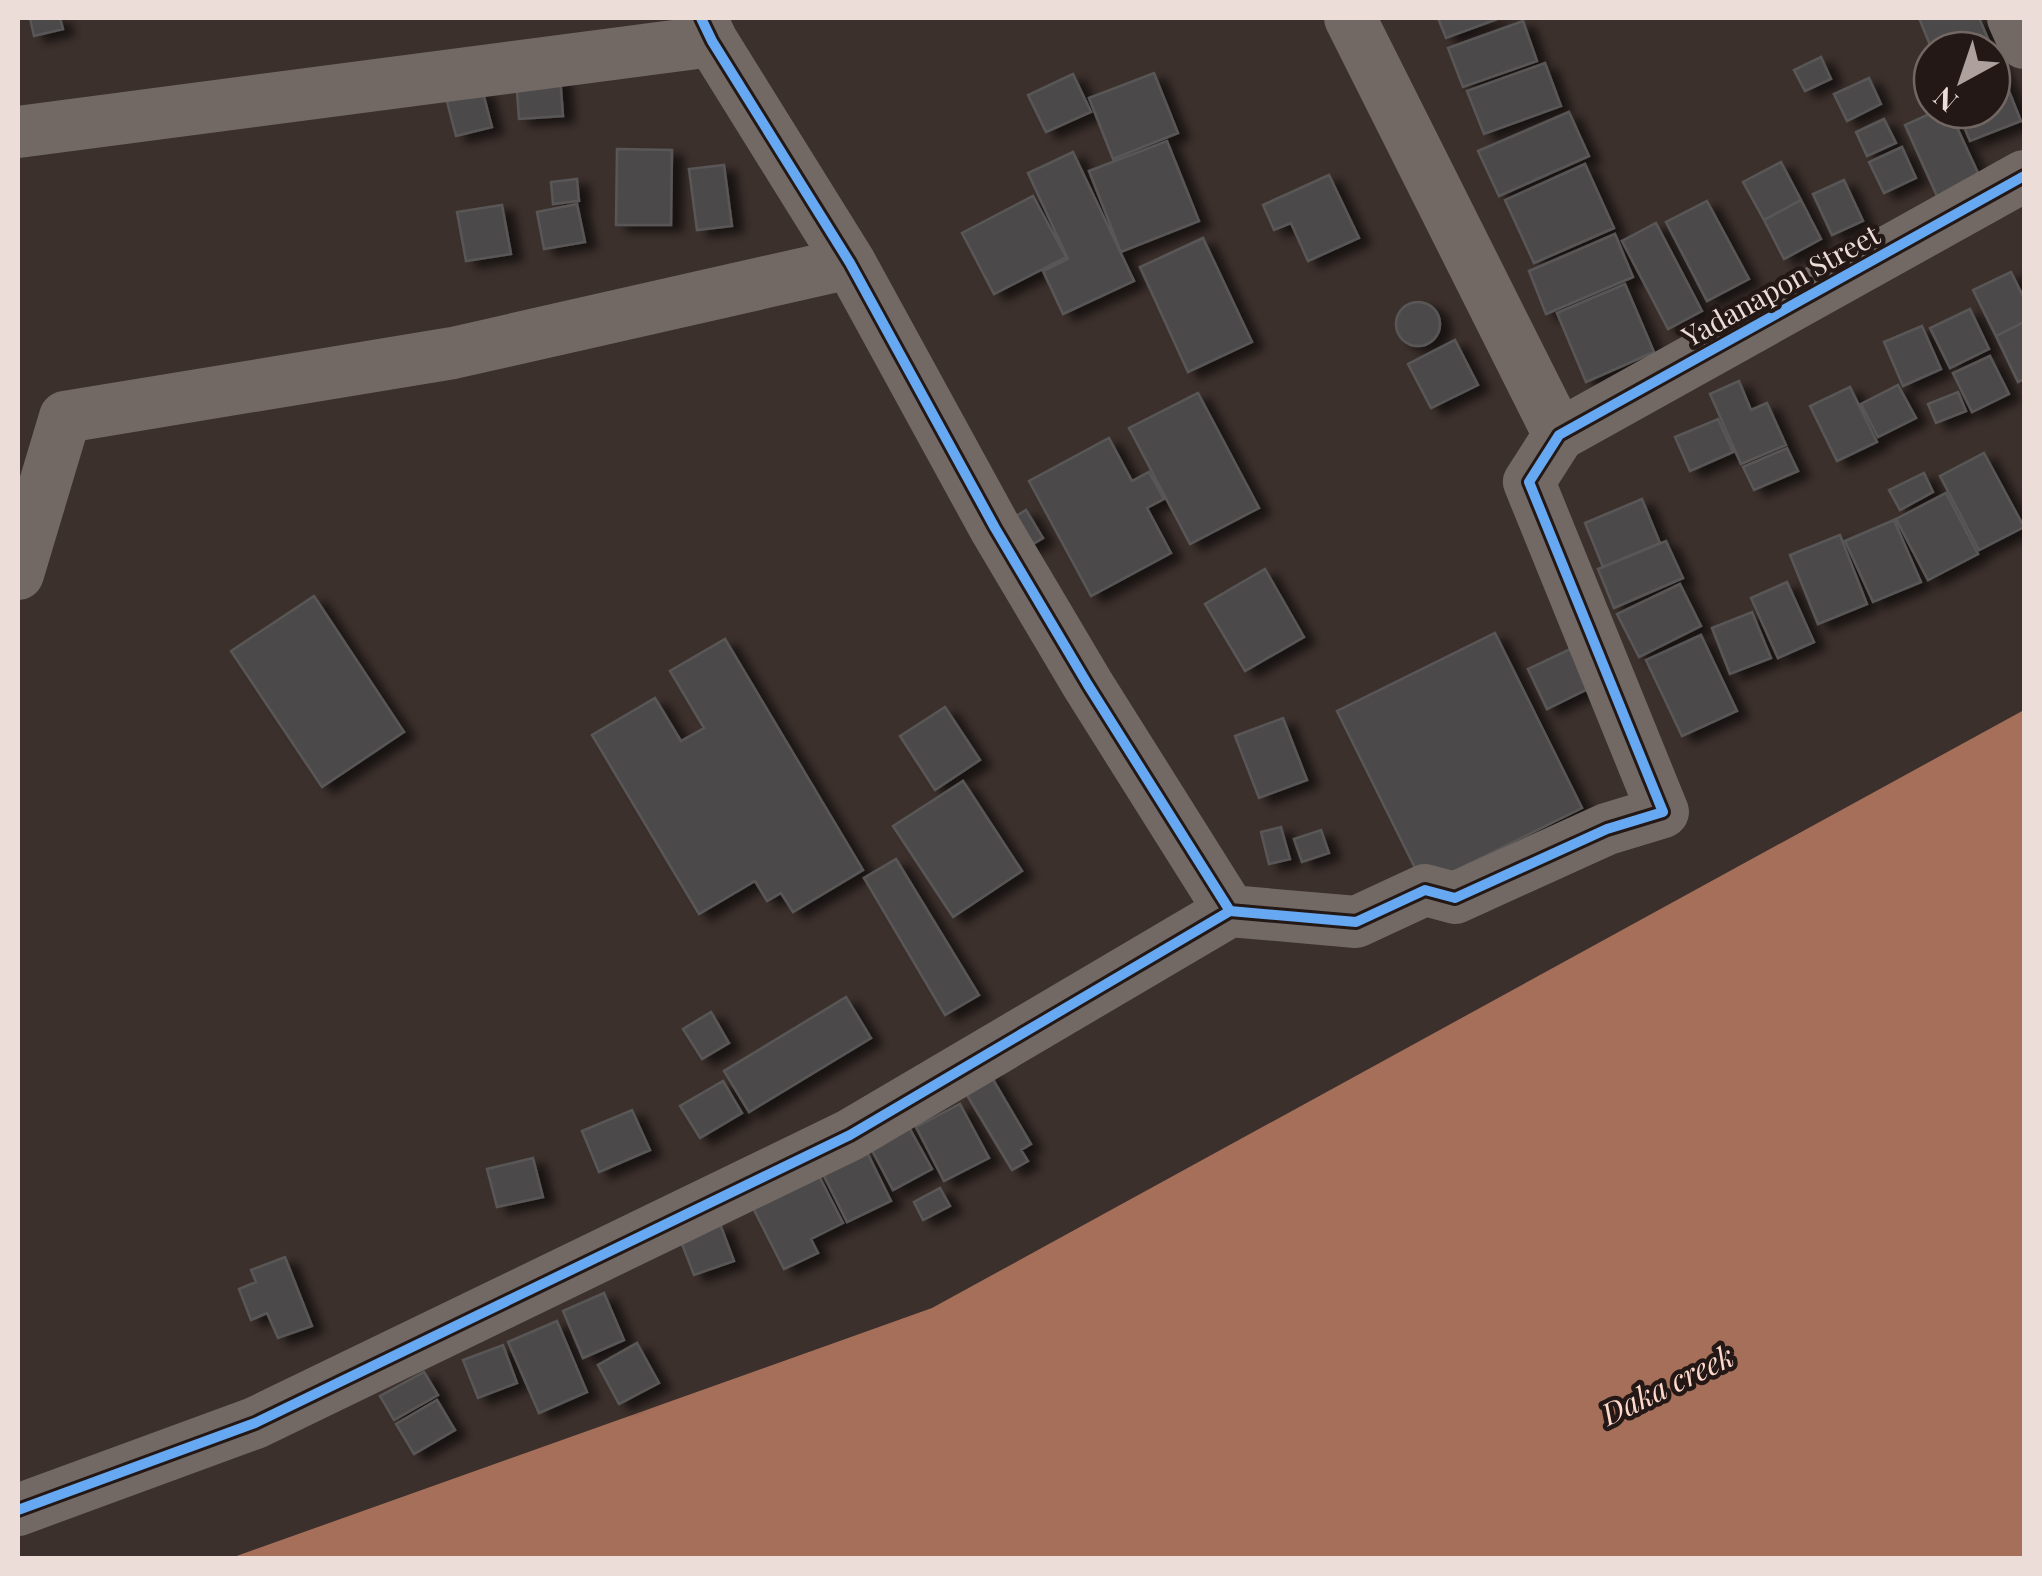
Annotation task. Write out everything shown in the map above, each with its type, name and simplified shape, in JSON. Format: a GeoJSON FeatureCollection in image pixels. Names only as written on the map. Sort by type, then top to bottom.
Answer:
{"type":"FeatureCollection","features":[{"type":"Feature","properties":{"kind":"street"},"geometry":{"type":"LineString","coordinates":[[18,1510],[255,1423],[850,1134],[1230,911],[1356,922],[1425,890],[1455,898],[1607,828],[1663,812],[1530,482],[1560,435],[1350,18]]}},
{"type":"Feature","properties":{"kind":"street"},"geometry":{"type":"LineString","coordinates":[[2013,18],[2024,43]]}},
{"type":"Feature","properties":{"kind":"street"},"geometry":{"type":"LineString","coordinates":[[18,132],[706,29],[850,263],[995,528],[1088,685],[1230,911]]}},
{"type":"Feature","properties":{"kind":"street","name":"Yadanapon Street"},"geometry":{"type":"LineString","coordinates":[[1560,435],[2024,176]]}},
{"type":"Feature","properties":{"kind":"street"},"geometry":{"type":"LineString","coordinates":[[18,574],[65,417],[453,353],[850,263]]}},
{"type":"Feature","properties":{"kind":"water","name":"Daka creek"},"geometry":{"type":"Polygon","coordinates":[[[2024,710],[2024,1558],[231,1558],[932,1308],[2024,710]]]}},
{"type":"Feature","properties":{"kind":"building"},"geometry":{"type":"Polygon","coordinates":[[[30,18],[60,18],[63,29],[34,36],[30,18]]]}},
{"type":"Feature","properties":{"kind":"building"},"geometry":{"type":"Polygon","coordinates":[[[1438,18],[1500,18],[1446,38],[1438,18]]]}},
{"type":"Feature","properties":{"kind":"building"},"geometry":{"type":"Polygon","coordinates":[[[1919,18],[1979,18],[1984,30],[1924,30],[1919,18]]]}},
{"type":"Feature","properties":{"kind":"building"},"geometry":{"type":"Polygon","coordinates":[[[1523,21],[1537,61],[1463,87],[1448,48],[1523,21]]]}},
{"type":"Feature","properties":{"kind":"building"},"geometry":{"type":"Polygon","coordinates":[[[1821,57],[1831,79],[1805,91],[1794,70],[1821,57]]]}},
{"type":"Feature","properties":{"kind":"building"},"geometry":{"type":"Polygon","coordinates":[[[1545,63],[1561,106],[1484,134],[1467,91],[1545,63]]]}},
{"type":"Feature","properties":{"kind":"building"},"geometry":{"type":"Polygon","coordinates":[[[1154,73],[1178,133],[1113,159],[1089,98],[1154,73]]]}},
{"type":"Feature","properties":{"kind":"building"},"geometry":{"type":"Polygon","coordinates":[[[1073,74],[1091,112],[1046,132],[1028,95],[1073,74]]]}},
{"type":"Feature","properties":{"kind":"building"},"geometry":{"type":"Polygon","coordinates":[[[560,76],[563,116],[519,119],[516,78],[560,76]]]}},
{"type":"Feature","properties":{"kind":"building"},"geometry":{"type":"Polygon","coordinates":[[[1869,78],[1881,104],[1847,121],[1834,94],[1869,78]]]}},
{"type":"Feature","properties":{"kind":"building"},"geometry":{"type":"Polygon","coordinates":[[[482,89],[492,127],[456,136],[446,98],[482,89]]]}},
{"type":"Feature","properties":{"kind":"building"},"geometry":{"type":"Polygon","coordinates":[[[2012,98],[2021,121],[2012,125],[2012,98]]]}},
{"type":"Feature","properties":{"kind":"building"},"geometry":{"type":"Polygon","coordinates":[[[1569,112],[1589,156],[1499,196],[1478,151],[1569,112]]]}},
{"type":"Feature","properties":{"kind":"building"},"geometry":{"type":"Polygon","coordinates":[[[1884,119],[1896,143],[1867,156],[1856,132],[1884,119]]]}},
{"type":"Feature","properties":{"kind":"building"},"geometry":{"type":"Polygon","coordinates":[[[1912,122],[1912,130],[1958,130],[1985,188],[1942,207],[1905,125],[1912,122]]]}},
{"type":"Feature","properties":{"kind":"building"},"geometry":{"type":"Polygon","coordinates":[[[1965,130],[1998,130],[1970,141],[1965,130]]]}},
{"type":"Feature","properties":{"kind":"building"},"geometry":{"type":"Polygon","coordinates":[[[1167,141],[1199,221],[1121,252],[1089,171],[1167,141]]]}},
{"type":"Feature","properties":{"kind":"building"},"geometry":{"type":"Polygon","coordinates":[[[1902,147],[1916,178],[1884,193],[1869,162],[1902,147]]]}},
{"type":"Feature","properties":{"kind":"building"},"geometry":{"type":"Polygon","coordinates":[[[617,149],[672,150],[671,225],[616,225],[617,149]]]}},
{"type":"Feature","properties":{"kind":"building"},"geometry":{"type":"Polygon","coordinates":[[[1073,152],[1134,281],[1063,314],[1043,271],[1068,259],[1028,173],[1073,152]]]}},
{"type":"Feature","properties":{"kind":"building"},"geometry":{"type":"Polygon","coordinates":[[[1781,162],[1801,200],[1764,220],[1743,182],[1781,162]]]}},
{"type":"Feature","properties":{"kind":"building"},"geometry":{"type":"Polygon","coordinates":[[[1585,164],[1614,228],[1534,263],[1505,200],[1585,164]]]}},
{"type":"Feature","properties":{"kind":"building"},"geometry":{"type":"Polygon","coordinates":[[[724,165],[732,226],[697,230],[689,169],[724,165]]]}},
{"type":"Feature","properties":{"kind":"building"},"geometry":{"type":"Polygon","coordinates":[[[1329,175],[1359,238],[1308,261],[1291,223],[1274,230],[1263,205],[1329,175]]]}},
{"type":"Feature","properties":{"kind":"building"},"geometry":{"type":"Polygon","coordinates":[[[577,179],[579,201],[553,204],[551,182],[577,179]]]}},
{"type":"Feature","properties":{"kind":"building"},"geometry":{"type":"Polygon","coordinates":[[[1844,180],[1863,221],[1832,235],[1813,194],[1844,180]]]}},
{"type":"Feature","properties":{"kind":"building"},"geometry":{"type":"Polygon","coordinates":[[[1033,196],[1066,257],[994,294],[962,233],[1033,196]]]}},
{"type":"Feature","properties":{"kind":"building"},"geometry":{"type":"Polygon","coordinates":[[[1801,200],[1821,239],[1784,259],[1764,220],[1801,200]]]}},
{"type":"Feature","properties":{"kind":"building"},"geometry":{"type":"Polygon","coordinates":[[[1707,201],[1749,279],[1707,301],[1666,222],[1707,201]]]}},
{"type":"Feature","properties":{"kind":"building"},"geometry":{"type":"Polygon","coordinates":[[[577,204],[585,242],[544,249],[537,212],[577,204]]]}},
{"type":"Feature","properties":{"kind":"building"},"geometry":{"type":"Polygon","coordinates":[[[502,205],[511,254],[466,261],[457,212],[502,205]]]}},
{"type":"Feature","properties":{"kind":"building"},"geometry":{"type":"Polygon","coordinates":[[[1656,223],[1702,311],[1668,329],[1622,241],[1656,223]]]}},
{"type":"Feature","properties":{"kind":"building"},"geometry":{"type":"Polygon","coordinates":[[[1615,234],[1633,277],[1546,314],[1529,271],[1615,234]]]}},
{"type":"Feature","properties":{"kind":"building"},"geometry":{"type":"Polygon","coordinates":[[[1203,238],[1252,342],[1188,372],[1140,267],[1203,238]]]}},
{"type":"Feature","properties":{"kind":"building"},"geometry":{"type":"Polygon","coordinates":[[[2011,272],[2024,298],[2024,322],[1996,336],[1973,290],[2011,272]]]}},
{"type":"Feature","properties":{"kind":"building"},"geometry":{"type":"Polygon","coordinates":[[[1625,284],[1654,352],[1586,382],[1557,313],[1625,284]]]}},
{"type":"Feature","properties":{"kind":"building"},"geometry":{"type":"Polygon","coordinates":[[[1418,302],[1434,308],[1440,324],[1434,340],[1418,346],[1402,340],[1396,324],[1402,308],[1418,302]]]}},
{"type":"Feature","properties":{"kind":"building"},"geometry":{"type":"Polygon","coordinates":[[[1970,309],[1989,349],[1950,368],[1930,328],[1970,309]]]}},
{"type":"Feature","properties":{"kind":"building"},"geometry":{"type":"Polygon","coordinates":[[[2024,322],[2024,379],[2018,382],[1996,336],[2024,322]]]}},
{"type":"Feature","properties":{"kind":"building"},"geometry":{"type":"Polygon","coordinates":[[[1922,326],[1941,369],[1903,386],[1884,342],[1922,326]]]}},
{"type":"Feature","properties":{"kind":"building"},"geometry":{"type":"Polygon","coordinates":[[[1455,340],[1478,385],[1431,408],[1408,364],[1455,340]]]}},
{"type":"Feature","properties":{"kind":"building"},"geometry":{"type":"Polygon","coordinates":[[[1990,356],[2009,394],[1972,412],[1953,373],[1990,356]]]}},
{"type":"Feature","properties":{"kind":"building"},"geometry":{"type":"Polygon","coordinates":[[[1739,381],[1751,410],[1767,403],[1786,445],[1741,464],[1710,394],[1739,381]]]}},
{"type":"Feature","properties":{"kind":"building"},"geometry":{"type":"Polygon","coordinates":[[[1898,385],[1916,418],[1878,437],[1861,404],[1898,385]]]}},
{"type":"Feature","properties":{"kind":"building"},"geometry":{"type":"Polygon","coordinates":[[[1850,387],[1877,442],[1837,461],[1810,406],[1850,387]]]}},
{"type":"Feature","properties":{"kind":"building"},"geometry":{"type":"Polygon","coordinates":[[[1958,392],[1966,411],[1936,423],[1928,404],[1958,392]]]}},
{"type":"Feature","properties":{"kind":"building"},"geometry":{"type":"Polygon","coordinates":[[[1198,393],[1259,508],[1190,544],[1129,428],[1198,393]]]}},
{"type":"Feature","properties":{"kind":"building"},"geometry":{"type":"Polygon","coordinates":[[[1718,419],[1733,452],[1690,471],[1675,437],[1718,419]]]}},
{"type":"Feature","properties":{"kind":"building"},"geometry":{"type":"Polygon","coordinates":[[[1109,438],[1132,481],[1149,472],[1164,499],[1147,508],[1171,553],[1091,596],[1029,481],[1109,438]]]}},
{"type":"Feature","properties":{"kind":"building"},"geometry":{"type":"Polygon","coordinates":[[[1787,448],[1798,471],[1754,490],[1743,467],[1787,448]]]}},
{"type":"Feature","properties":{"kind":"building"},"geometry":{"type":"Polygon","coordinates":[[[1984,453],[2024,527],[1979,550],[1940,476],[1984,453]]]}},
{"type":"Feature","properties":{"kind":"building"},"geometry":{"type":"Polygon","coordinates":[[[1924,473],[1933,492],[1900,510],[1889,490],[1924,473]]]}},
{"type":"Feature","properties":{"kind":"building"},"geometry":{"type":"Polygon","coordinates":[[[1946,493],[1978,554],[1928,580],[1896,519],[1946,493]]]}},
{"type":"Feature","properties":{"kind":"building"},"geometry":{"type":"Polygon","coordinates":[[[1642,499],[1660,543],[1603,567],[1585,523],[1642,499]]]}},
{"type":"Feature","properties":{"kind":"building"},"geometry":{"type":"Polygon","coordinates":[[[1026,510],[1043,538],[1016,554],[1000,526],[1026,510]]]}},
{"type":"Feature","properties":{"kind":"building"},"geometry":{"type":"Polygon","coordinates":[[[1894,520],[1921,582],[1873,602],[1845,541],[1894,520]]]}},
{"type":"Feature","properties":{"kind":"building"},"geometry":{"type":"Polygon","coordinates":[[[1840,535],[1867,604],[1818,624],[1790,555],[1840,535]]]}},
{"type":"Feature","properties":{"kind":"building"},"geometry":{"type":"Polygon","coordinates":[[[1666,541],[1683,578],[1614,608],[1598,569],[1666,541]]]}},
{"type":"Feature","properties":{"kind":"building"},"geometry":{"type":"Polygon","coordinates":[[[1265,569],[1304,637],[1245,671],[1205,604],[1265,569]]]}},
{"type":"Feature","properties":{"kind":"building"},"geometry":{"type":"Polygon","coordinates":[[[1787,582],[1814,642],[1778,658],[1751,598],[1787,582]]]}},
{"type":"Feature","properties":{"kind":"building"},"geometry":{"type":"Polygon","coordinates":[[[1680,584],[1701,626],[1639,657],[1617,614],[1680,584]]]}},
{"type":"Feature","properties":{"kind":"building"},"geometry":{"type":"Polygon","coordinates":[[[314,596],[404,732],[322,787],[231,651],[314,596]]]}},
{"type":"Feature","properties":{"kind":"building"},"geometry":{"type":"Polygon","coordinates":[[[1752,612],[1771,658],[1730,674],[1712,628],[1752,612]]]}},
{"type":"Feature","properties":{"kind":"building"},"geometry":{"type":"Polygon","coordinates":[[[1495,633],[1582,808],[1424,886],[1337,711],[1495,633]]]}},
{"type":"Feature","properties":{"kind":"building"},"geometry":{"type":"Polygon","coordinates":[[[1701,635],[1737,711],[1682,736],[1646,660],[1701,635]]]}},
{"type":"Feature","properties":{"kind":"building"},"geometry":{"type":"Polygon","coordinates":[[[725,639],[863,870],[793,912],[781,893],[767,901],[755,881],[699,914],[592,735],[655,698],[681,741],[704,728],[670,671],[725,639]]]}},
{"type":"Feature","properties":{"kind":"building"},"geometry":{"type":"Polygon","coordinates":[[[1581,644],[1600,683],[1547,709],[1528,669],[1581,644]]]}},
{"type":"Feature","properties":{"kind":"building"},"geometry":{"type":"Polygon","coordinates":[[[945,707],[980,760],[935,790],[900,736],[945,707]]]}},
{"type":"Feature","properties":{"kind":"building"},"geometry":{"type":"Polygon","coordinates":[[[1283,718],[1307,780],[1259,798],[1235,736],[1283,718]]]}},
{"type":"Feature","properties":{"kind":"building"},"geometry":{"type":"Polygon","coordinates":[[[963,781],[1022,871],[953,917],[893,826],[963,781]]]}},
{"type":"Feature","properties":{"kind":"building"},"geometry":{"type":"Polygon","coordinates":[[[1281,827],[1290,859],[1269,864],[1261,832],[1281,827]]]}},
{"type":"Feature","properties":{"kind":"building"},"geometry":{"type":"Polygon","coordinates":[[[1321,830],[1329,853],[1302,862],[1294,839],[1321,830]]]}},
{"type":"Feature","properties":{"kind":"building"},"geometry":{"type":"Polygon","coordinates":[[[896,859],[979,995],[945,1015],[864,878],[896,859]]]}},
{"type":"Feature","properties":{"kind":"building"},"geometry":{"type":"Polygon","coordinates":[[[846,997],[871,1038],[749,1112],[724,1071],[846,997]]]}},
{"type":"Feature","properties":{"kind":"building"},"geometry":{"type":"Polygon","coordinates":[[[711,1012],[729,1043],[702,1059],[683,1029],[711,1012]]]}},
{"type":"Feature","properties":{"kind":"building"},"geometry":{"type":"Polygon","coordinates":[[[988,1071],[1031,1144],[1021,1150],[1028,1161],[1012,1170],[962,1087],[988,1071]]]}},
{"type":"Feature","properties":{"kind":"building"},"geometry":{"type":"Polygon","coordinates":[[[723,1081],[742,1113],[700,1138],[680,1106],[723,1081]]]}},
{"type":"Feature","properties":{"kind":"building"},"geometry":{"type":"Polygon","coordinates":[[[960,1104],[989,1158],[944,1181],[916,1127],[960,1104]]]}},
{"type":"Feature","properties":{"kind":"building"},"geometry":{"type":"Polygon","coordinates":[[[632,1110],[650,1150],[599,1172],[582,1131],[632,1110]]]}},
{"type":"Feature","properties":{"kind":"building"},"geometry":{"type":"Polygon","coordinates":[[[905,1120],[932,1169],[893,1190],[867,1141],[905,1120]]]}},
{"type":"Feature","properties":{"kind":"building"},"geometry":{"type":"Polygon","coordinates":[[[866,1150],[891,1201],[847,1222],[822,1172],[866,1150]]]}},
{"type":"Feature","properties":{"kind":"building"},"geometry":{"type":"Polygon","coordinates":[[[533,1158],[543,1197],[497,1207],[487,1169],[533,1158]]]}},
{"type":"Feature","properties":{"kind":"building"},"geometry":{"type":"Polygon","coordinates":[[[818,1174],[843,1223],[811,1239],[818,1253],[784,1269],[752,1206],[818,1174]]]}},
{"type":"Feature","properties":{"kind":"building"},"geometry":{"type":"Polygon","coordinates":[[[940,1188],[950,1206],[923,1220],[914,1202],[940,1188]]]}},
{"type":"Feature","properties":{"kind":"building"},"geometry":{"type":"Polygon","coordinates":[[[720,1224],[734,1261],[694,1275],[680,1239],[720,1224]]]}},
{"type":"Feature","properties":{"kind":"building"},"geometry":{"type":"Polygon","coordinates":[[[285,1257],[312,1326],[278,1338],[267,1313],[251,1320],[239,1289],[256,1282],[251,1270],[285,1257]]]}},
{"type":"Feature","properties":{"kind":"building"},"geometry":{"type":"Polygon","coordinates":[[[604,1293],[624,1340],[583,1358],[563,1311],[604,1293]]]}},
{"type":"Feature","properties":{"kind":"building"},"geometry":{"type":"Polygon","coordinates":[[[557,1321],[587,1392],[539,1413],[508,1342],[557,1321]]]}},
{"type":"Feature","properties":{"kind":"building"},"geometry":{"type":"Polygon","coordinates":[[[637,1343],[659,1383],[619,1404],[598,1365],[637,1343]]]}},
{"type":"Feature","properties":{"kind":"building"},"geometry":{"type":"Polygon","coordinates":[[[503,1345],[517,1383],[478,1398],[463,1360],[503,1345]]]}},
{"type":"Feature","properties":{"kind":"building"},"geometry":{"type":"Polygon","coordinates":[[[424,1372],[438,1395],[394,1420],[380,1396],[424,1372]]]}},
{"type":"Feature","properties":{"kind":"building"},"geometry":{"type":"Polygon","coordinates":[[[437,1400],[455,1430],[414,1454],[396,1424],[437,1400]]]}},
{"type":"Feature","properties":{"kind":"cycle path"},"geometry":{"type":"LineString","coordinates":[[701,18],[850,263],[995,528],[1088,685],[1230,911],[1356,922],[1425,890],[1455,898],[1607,829],[1663,812],[1529,482],[1559,435],[2024,176]]}},
{"type":"Feature","properties":{"kind":"cycle path"},"geometry":{"type":"LineString","coordinates":[[18,1510],[255,1423],[850,1135],[1230,911]]}}]}
